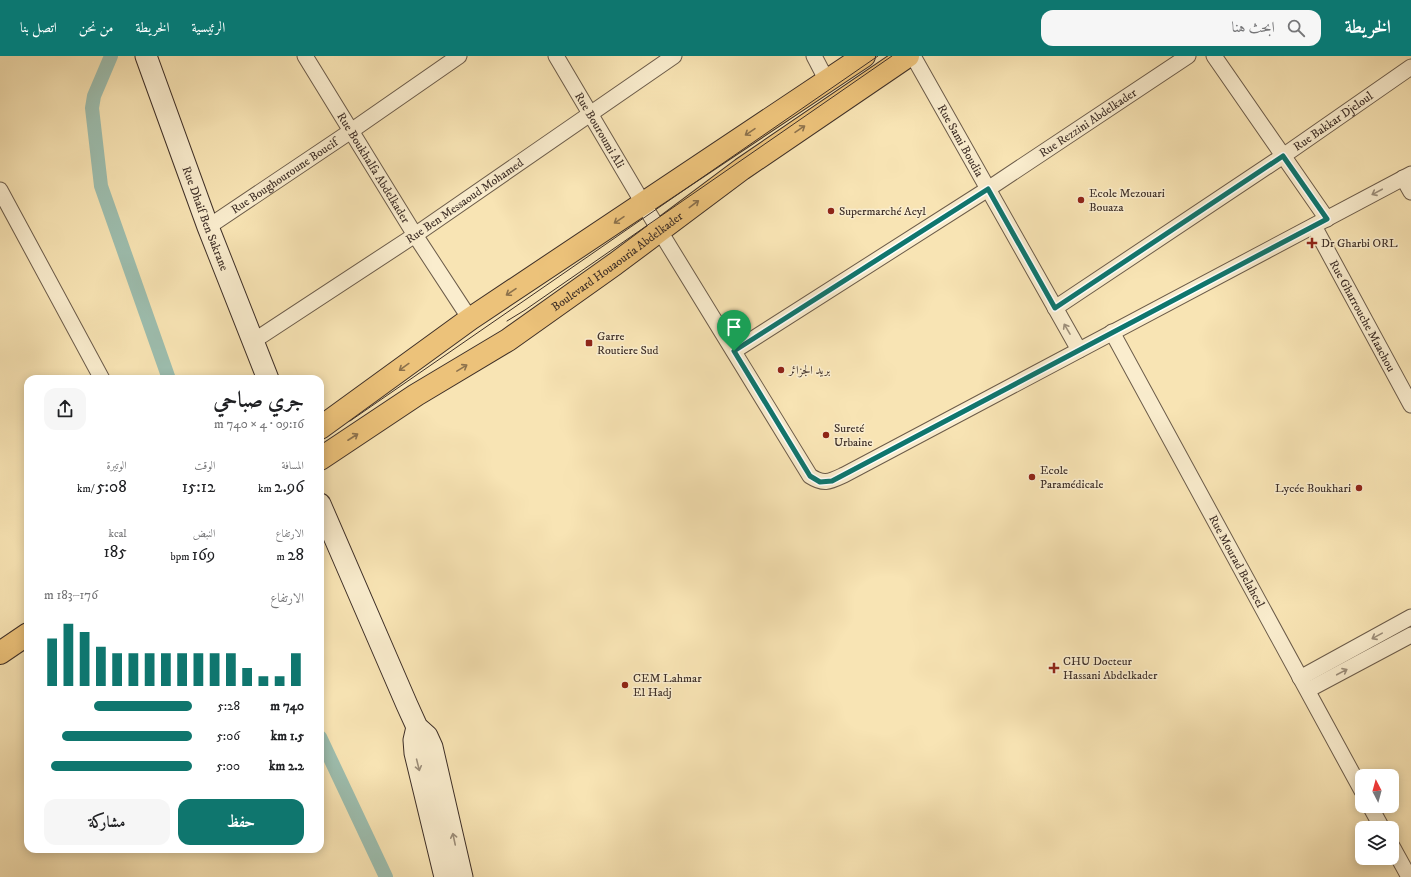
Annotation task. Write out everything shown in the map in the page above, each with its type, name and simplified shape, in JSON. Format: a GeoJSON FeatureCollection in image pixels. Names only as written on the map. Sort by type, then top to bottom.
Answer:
{"type":"FeatureCollection","features":[{"type":"Feature","properties":{"kind":"main road","name":"Rue Dhaif Ben Sakrane"},"geometry":{"type":"LineString","coordinates":[[146,56],[208,227],[266,375]]}},
{"type":"Feature","properties":{"kind":"main road"},"geometry":{"type":"LineString","coordinates":[[324,425],[470,319],[864,56]]}},
{"type":"Feature","properties":{"kind":"main road","name":"Boulevard Houaouria Abdelkader"},"geometry":{"type":"LineString","coordinates":[[324,456],[416,396],[508,340],[660,231],[742,168],[908,56]]}},
{"type":"Feature","properties":{"kind":"main road"},"geometry":{"type":"LineString","coordinates":[[324,513],[417,727],[427,736],[432,747],[462,877]]}},
{"type":"Feature","properties":{"kind":"main road"},"geometry":{"type":"LineString","coordinates":[[0,652],[24,637]]}},
{"type":"Feature","properties":{"kind":"main road"},"geometry":{"type":"LineString","coordinates":[[417,727],[414,740],[415,753],[445,877]]}},
{"type":"Feature","properties":{"kind":"street","name":"Rue Boukhalfa Abdelkader"},"geometry":{"type":"LineString","coordinates":[[305,56],[415,235],[470,319]]}},
{"type":"Feature","properties":{"kind":"street","name":"Rue Boughouroune Boucif"},"geometry":{"type":"LineString","coordinates":[[208,227],[459,56]]}},
{"type":"Feature","properties":{"kind":"street","name":"Rue Bouroumi Ali"},"geometry":{"type":"LineString","coordinates":[[556,56],[643,203],[810,476],[820,482],[832,481],[1407,176]]}},
{"type":"Feature","properties":{"kind":"street","name":"Rue Ben Messaoud Mohamed"},"geometry":{"type":"LineString","coordinates":[[252,342],[415,235],[674,56]]}},
{"type":"Feature","properties":{"kind":"street"},"geometry":{"type":"LineString","coordinates":[[814,56],[827,81]]}},
{"type":"Feature","properties":{"kind":"street","name":"Rue Sami Boudia"},"geometry":{"type":"LineString","coordinates":[[913,56],[1079,350]]}},
{"type":"Feature","properties":{"kind":"street","name":"Rue Rezzini Abdelkader"},"geometry":{"type":"LineString","coordinates":[[734,351],[988,189],[1188,56]]}},
{"type":"Feature","properties":{"kind":"street","name":"Rue Gharrouche Maachou"},"geometry":{"type":"LineString","coordinates":[[1214,56],[1283,156],[1320,222],[1411,406]]}},
{"type":"Feature","properties":{"kind":"street","name":"Rue Bakkar Djeloul"},"geometry":{"type":"LineString","coordinates":[[1055,308],[1283,156],[1411,67]]}},
{"type":"Feature","properties":{"kind":"street"},"geometry":{"type":"LineString","coordinates":[[1407,176],[1411,192]]}},
{"type":"Feature","properties":{"kind":"street"},"geometry":{"type":"LineString","coordinates":[[0,190],[100,375]]}},
{"type":"Feature","properties":{"kind":"street","name":"Rue Mourad Belahcel"},"geometry":{"type":"LineString","coordinates":[[1112,332],[1355,778]]}},
{"type":"Feature","properties":{"kind":"street"},"geometry":{"type":"LineString","coordinates":[[1304,684],[1411,617]]}},
{"type":"Feature","properties":{"kind":"street"},"geometry":{"type":"LineString","coordinates":[[1304,684],[1411,635]]}},
{"type":"Feature","properties":{"kind":"street"},"geometry":{"type":"LineString","coordinates":[[1399,859],[1409,877]]}},
{"type":"Feature","properties":{"kind":"waterway"},"geometry":{"type":"LineString","coordinates":[[111,56],[94,96],[92,108],[101,186],[168,375]]}},
{"type":"Feature","properties":{"kind":"waterway"},"geometry":{"type":"LineString","coordinates":[[324,745],[386,877]]}},
{"type":"Feature","properties":{"kind":"tram line"},"geometry":{"type":"LineString","coordinates":[[350,421],[878,56]]}},
{"type":"Feature","properties":{"kind":"tram line"},"geometry":{"type":"LineString","coordinates":[[507,321],[892,56]]}},
{"type":"Feature","properties":{"kind":"place","name":"Ecole Mezouari Bouaza"},"geometry":{"type":"Point","coordinates":[1081,200]}},
{"type":"Feature","properties":{"kind":"place","name":"Supermarché Acyl"},"geometry":{"type":"Point","coordinates":[831,211]}},
{"type":"Feature","properties":{"kind":"place","name":"Dr Gharbi ORL"},"geometry":{"type":"Point","coordinates":[1312,243]}},
{"type":"Feature","properties":{"kind":"place","name":"Garre Routiere Sud"},"geometry":{"type":"Point","coordinates":[589,343]}},
{"type":"Feature","properties":{"kind":"place","name":"بريد الجزائر"},"geometry":{"type":"Point","coordinates":[781,370]}},
{"type":"Feature","properties":{"kind":"place","name":"Sureté Urbaine"},"geometry":{"type":"Point","coordinates":[826,435]}},
{"type":"Feature","properties":{"kind":"place","name":"Ecole Paramédicale"},"geometry":{"type":"Point","coordinates":[1032,477]}},
{"type":"Feature","properties":{"kind":"place","name":"Lycée Boukhari"},"geometry":{"type":"Point","coordinates":[1359,488]}},
{"type":"Feature","properties":{"kind":"place","name":"CHU Docteur Hassani Abdelkader"},"geometry":{"type":"Point","coordinates":[1054,668]}},
{"type":"Feature","properties":{"kind":"place","name":"CEM Lahmar El Hadj"},"geometry":{"type":"Point","coordinates":[625,685]}},
{"type":"Feature","properties":{"kind":"route"},"geometry":{"type":"LineString","coordinates":[[1283,156],[1327,219],[832,481],[820,482],[810,476],[734,351],[988,189],[1055,308],[1283,156]]}}]}
